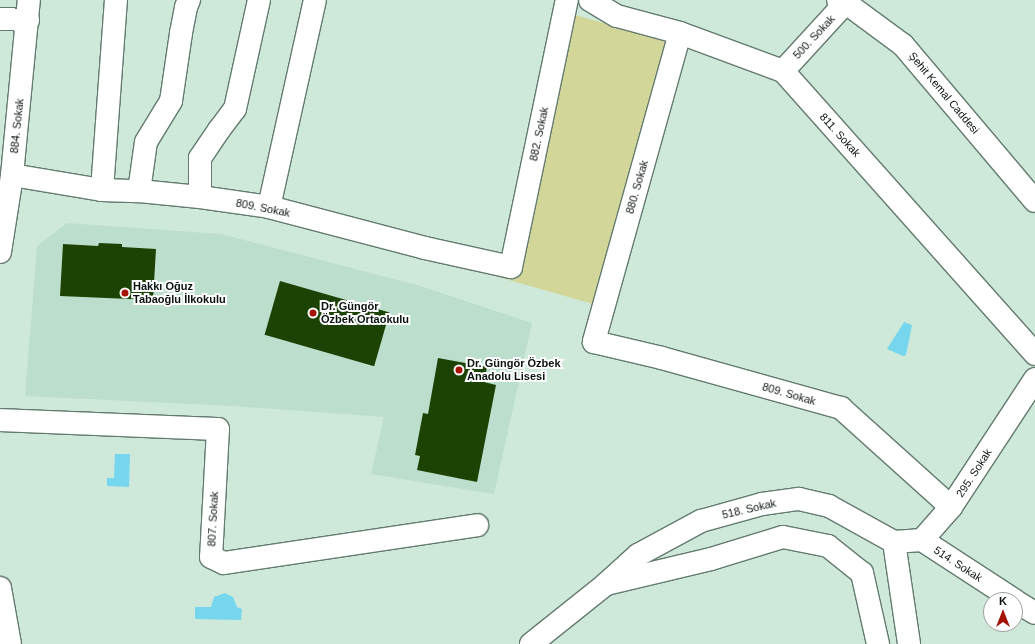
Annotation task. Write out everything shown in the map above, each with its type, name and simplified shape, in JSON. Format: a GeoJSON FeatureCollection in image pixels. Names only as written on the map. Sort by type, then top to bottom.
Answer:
{"type":"FeatureCollection","features":[{"type":"Feature","properties":{"kind":"street"},"geometry":{"type":"LineString","coordinates":[[102,190],[116,0]]}},
{"type":"Feature","properties":{"kind":"street"},"geometry":{"type":"LineString","coordinates":[[139,190],[146,142],[171,101],[181,33],[186,7],[190,0]]}},
{"type":"Feature","properties":{"kind":"street"},"geometry":{"type":"LineString","coordinates":[[200,197],[200,158],[235,109],[259,0]]}},
{"type":"Feature","properties":{"kind":"street"},"geometry":{"type":"LineString","coordinates":[[269,208],[315,0]]}},
{"type":"Feature","properties":{"kind":"street","name":"882. Sokak"},"geometry":{"type":"LineString","coordinates":[[511,267],[568,0]]}},
{"type":"Feature","properties":{"kind":"street","name":"811. Sokak"},"geometry":{"type":"LineString","coordinates":[[590,0],[617,16],[680,33],[783,71],[1035,354]]}},
{"type":"Feature","properties":{"kind":"street","name":"500. Sokak"},"geometry":{"type":"LineString","coordinates":[[783,71],[844,1]]}},
{"type":"Feature","properties":{"kind":"street","name":"Şehit Kemal Caddesi"},"geometry":{"type":"LineString","coordinates":[[844,1],[903,45],[1035,201]]}},
{"type":"Feature","properties":{"kind":"street"},"geometry":{"type":"LineString","coordinates":[[0,19],[29,10]]}},
{"type":"Feature","properties":{"kind":"street","name":"884. Sokak"},"geometry":{"type":"LineString","coordinates":[[0,252],[4,207],[12,175],[29,10]]}},
{"type":"Feature","properties":{"kind":"street","name":"880. Sokak"},"geometry":{"type":"LineString","coordinates":[[594,342],[680,33]]}},
{"type":"Feature","properties":{"kind":"street","name":"809. Sokak"},"geometry":{"type":"LineString","coordinates":[[12,175],[102,190],[139,190],[200,197],[269,208],[426,248],[511,267]]}},
{"type":"Feature","properties":{"kind":"street","name":"809. Sokak"},"geometry":{"type":"LineString","coordinates":[[594,342],[662,358],[841,408],[951,507]]}},
{"type":"Feature","properties":{"kind":"street","name":"295. Sokak"},"geometry":{"type":"LineString","coordinates":[[922,540],[951,507],[1035,379]]}},
{"type":"Feature","properties":{"kind":"street","name":"807. Sokak"},"geometry":{"type":"LineString","coordinates":[[0,420],[218,429],[211,557],[224,562],[477,525]]}},
{"type":"Feature","properties":{"kind":"street","name":"518. Sokak"},"geometry":{"type":"LineString","coordinates":[[531,644],[605,585],[638,554],[701,521],[762,504],[799,499],[829,506],[894,542]]}},
{"type":"Feature","properties":{"kind":"street"},"geometry":{"type":"LineString","coordinates":[[605,585],[711,559],[783,537],[828,546],[862,573],[878,644]]}},
{"type":"Feature","properties":{"kind":"street"},"geometry":{"type":"LineString","coordinates":[[909,644],[894,542],[922,540]]}},
{"type":"Feature","properties":{"kind":"street","name":"514. Sokak"},"geometry":{"type":"LineString","coordinates":[[922,540],[1026,605]]}},
{"type":"Feature","properties":{"kind":"street"},"geometry":{"type":"LineString","coordinates":[[0,588],[10,644]]}},
{"type":"Feature","properties":{"kind":"shaded area"},"geometry":{"type":"Polygon","coordinates":[[[67,223],[221,234],[417,285],[532,323],[494,494],[371,474],[384,417],[232,406],[25,396],[37,246],[67,223]]]}},
{"type":"Feature","properties":{"kind":"green space"},"geometry":{"type":"Polygon","coordinates":[[[572,14],[669,42],[594,304],[497,276],[572,14]]]}},
{"type":"Feature","properties":{"kind":"water"},"geometry":{"type":"Polygon","coordinates":[[[904,322],[912,325],[906,355],[903,356],[887,349],[904,322]]]}},
{"type":"Feature","properties":{"kind":"water"},"geometry":{"type":"Polygon","coordinates":[[[115,454],[130,454],[129,487],[107,486],[107,478],[114,478],[115,454]]]}},
{"type":"Feature","properties":{"kind":"water"},"geometry":{"type":"Polygon","coordinates":[[[225,593],[233,597],[237,607],[242,609],[241,620],[195,619],[195,607],[211,607],[214,597],[225,593]]]}},
{"type":"Feature","properties":{"kind":"building","name":"Hakkı Oğuz Tabaoğlu İlkokulu"},"geometry":{"type":"Polygon","coordinates":[[[99,243],[122,244],[122,247],[156,249],[153,300],[60,296],[63,244],[98,246],[99,243]]]}},
{"type":"Feature","properties":{"kind":"building","name":"Dr. Güngör Özbek Ortaokulu"},"geometry":{"type":"Polygon","coordinates":[[[280,281],[390,312],[374,366],[265,335],[280,281]]]}},
{"type":"Feature","properties":{"kind":"building","name":"Dr. Güngör Özbek Anadolu Lisesi"},"geometry":{"type":"Polygon","coordinates":[[[438,358],[487,367],[484,382],[496,385],[477,482],[417,470],[420,456],[415,455],[423,413],[428,414],[438,358]]]}},
{"type":"Feature","properties":{"kind":"place","name":"Hakkı Oğuz Tabaoğlu İlkokulu"},"geometry":{"type":"Point","coordinates":[125,293]}},
{"type":"Feature","properties":{"kind":"place","name":"Dr. Güngör Özbek Ortaokulu"},"geometry":{"type":"Point","coordinates":[313,313]}},
{"type":"Feature","properties":{"kind":"place","name":"Dr. Güngör Özbek Anadolu Lisesi"},"geometry":{"type":"Point","coordinates":[459,370]}}]}
